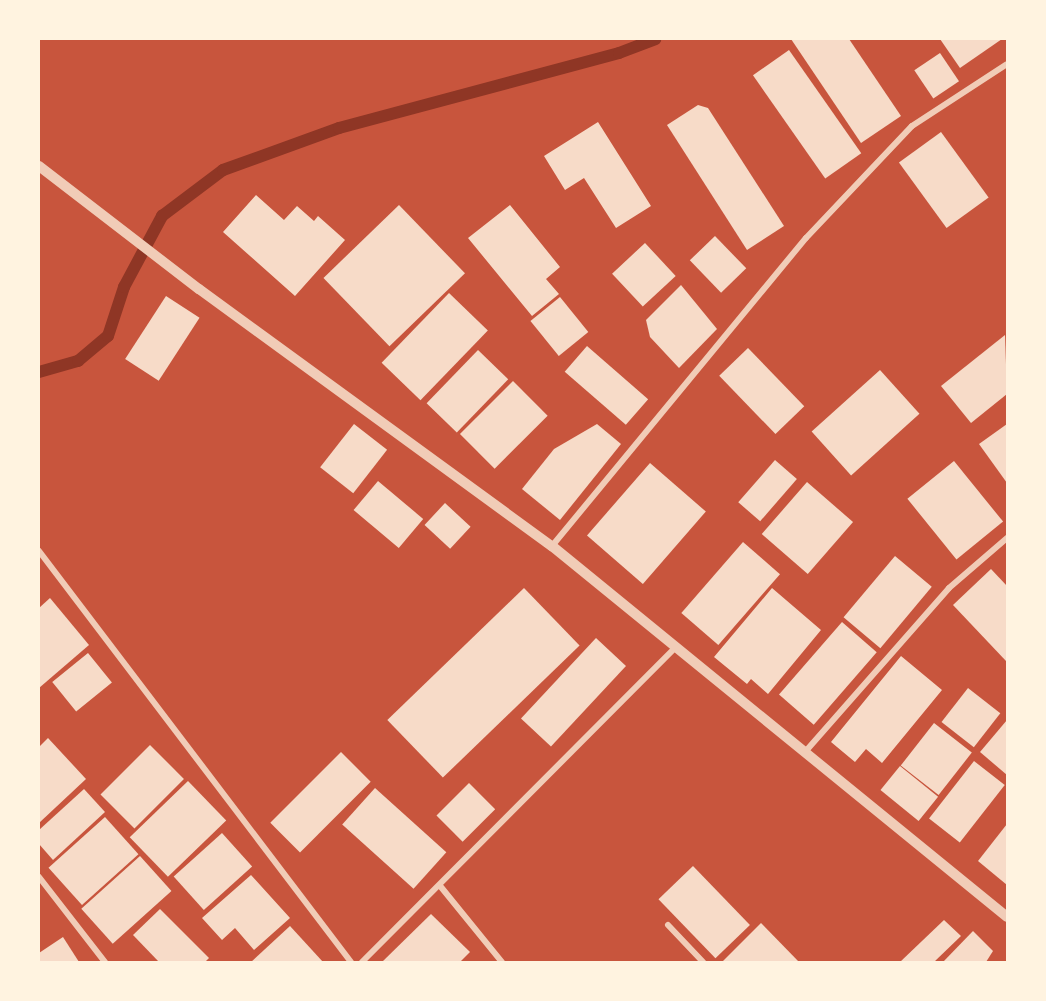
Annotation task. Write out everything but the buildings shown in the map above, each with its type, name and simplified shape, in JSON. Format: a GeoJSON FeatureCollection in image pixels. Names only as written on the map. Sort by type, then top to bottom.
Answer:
{"type":"FeatureCollection","features":[{"type":"Feature","properties":{"kind":"street"},"geometry":{"type":"LineString","coordinates":[[552,546],[814,229],[912,126],[1007,64]]}},
{"type":"Feature","properties":{"kind":"street"},"geometry":{"type":"LineString","coordinates":[[39,166],[199,289],[552,546],[674,649],[805,752],[1007,917]]}},
{"type":"Feature","properties":{"kind":"street"},"geometry":{"type":"LineString","coordinates":[[805,752],[949,588],[1007,538]]}},
{"type":"Feature","properties":{"kind":"street"},"geometry":{"type":"LineString","coordinates":[[39,550],[351,962]]}},
{"type":"Feature","properties":{"kind":"street"},"geometry":{"type":"LineString","coordinates":[[362,962],[441,887],[674,649]]}},
{"type":"Feature","properties":{"kind":"street"},"geometry":{"type":"LineString","coordinates":[[39,877],[105,962]]}},
{"type":"Feature","properties":{"kind":"street"},"geometry":{"type":"LineString","coordinates":[[441,887],[502,962]]}},
{"type":"Feature","properties":{"kind":"street"},"geometry":{"type":"LineString","coordinates":[[668,925],[702,962]]}},
{"type":"Feature","properties":{"kind":"waterway"},"geometry":{"type":"LineString","coordinates":[[39,372],[78,361],[108,336],[124,287],[162,216],[223,170],[339,128],[619,53],[655,39]]}}]}
